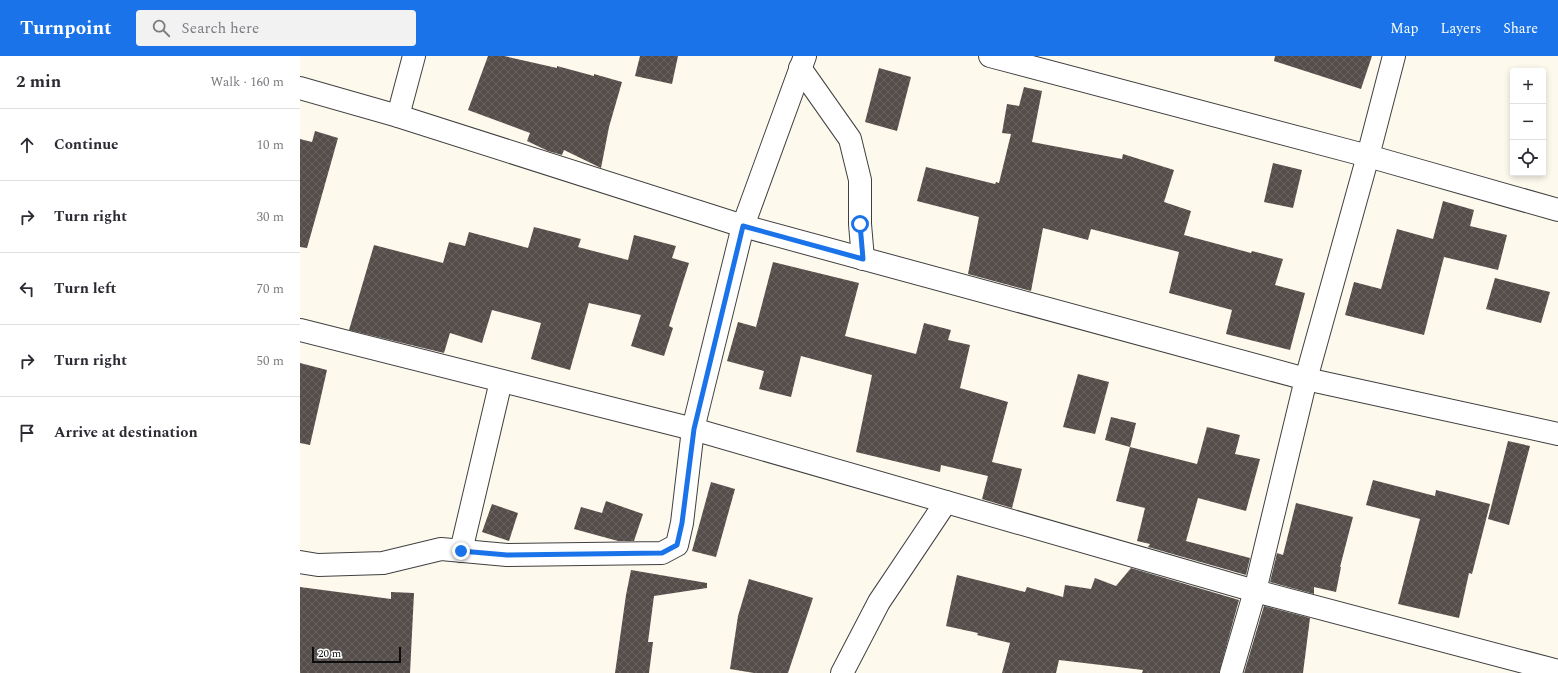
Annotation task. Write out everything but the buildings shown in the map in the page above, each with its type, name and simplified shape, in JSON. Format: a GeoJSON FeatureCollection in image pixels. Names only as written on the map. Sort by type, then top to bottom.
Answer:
{"type":"FeatureCollection","features":[{"type":"Feature","properties":{"kind":"street"},"geometry":{"type":"LineString","coordinates":[[398,116],[414,56]]}},
{"type":"Feature","properties":{"kind":"street"},"geometry":{"type":"LineString","coordinates":[[990,56],[1368,156],[1558,210]]}},
{"type":"Feature","properties":{"kind":"street"},"geometry":{"type":"LineString","coordinates":[[1231,673],[1255,591],[1306,379],[1368,156],[1394,56]]}},
{"type":"Feature","properties":{"kind":"street"},"geometry":{"type":"LineString","coordinates":[[300,562],[318,565],[383,563],[441,549],[507,555],[662,553],[677,545],[682,523],[694,429],[743,226],[803,62]]}},
{"type":"Feature","properties":{"kind":"street"},"geometry":{"type":"LineString","coordinates":[[803,62],[850,138],[860,180],[860,224],[863,259]]}},
{"type":"Feature","properties":{"kind":"street"},"geometry":{"type":"LineString","coordinates":[[300,88],[398,116],[743,226],[1306,379],[1558,434]]}},
{"type":"Feature","properties":{"kind":"street"},"geometry":{"type":"LineString","coordinates":[[300,330],[694,429],[1255,591],[1558,671]]}},
{"type":"Feature","properties":{"kind":"street"},"geometry":{"type":"LineString","coordinates":[[461,551],[501,381]]}},
{"type":"Feature","properties":{"kind":"street"},"geometry":{"type":"LineString","coordinates":[[842,673],[879,602],[946,502]]}},
{"type":"Feature","properties":{"kind":"route"},"geometry":{"type":"LineString","coordinates":[[461,551],[507,555],[662,553],[677,545],[682,523],[694,429],[743,226],[863,259],[860,224]]}}]}
